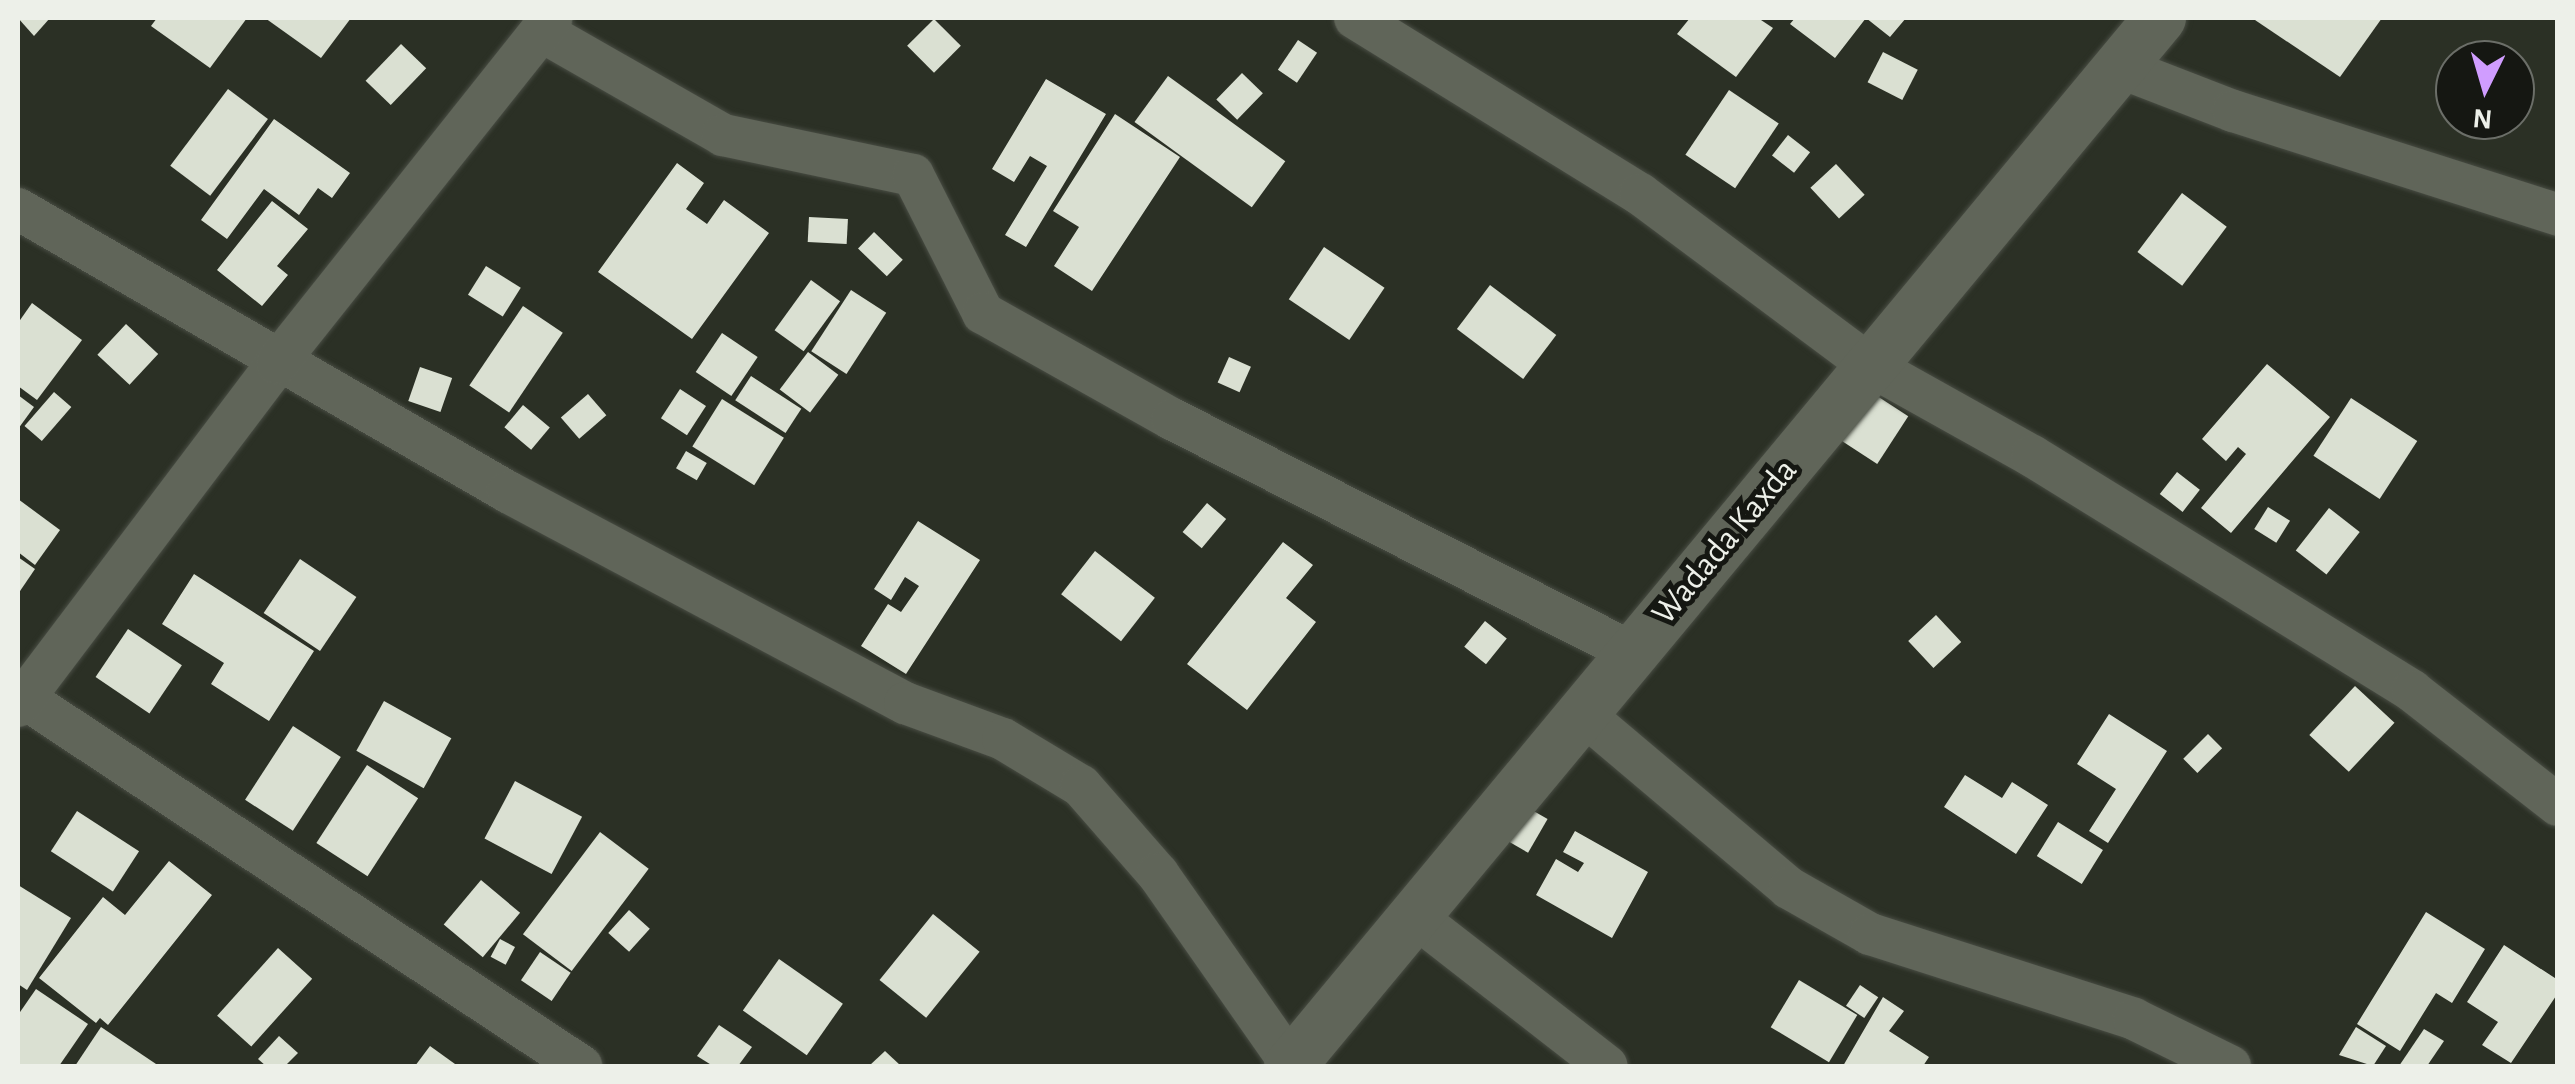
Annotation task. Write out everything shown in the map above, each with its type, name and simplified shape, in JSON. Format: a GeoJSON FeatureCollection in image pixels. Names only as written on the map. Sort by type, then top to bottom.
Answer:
{"type":"FeatureCollection","features":[{"type":"Feature","properties":{"kind":"street"},"geometry":{"type":"LineString","coordinates":[[1355,18],[1640,194],[1870,366],[2032,456],[2412,691],[2558,805]]}},
{"type":"Feature","properties":{"kind":"street","name":"Wadada Kaxda"},"geometry":{"type":"LineString","coordinates":[[1291,1066],[2160,18]]}},
{"type":"Feature","properties":{"kind":"street"},"geometry":{"type":"LineString","coordinates":[[581,1066],[21,702],[277,363],[546,24],[723,136],[913,175],[982,313],[1172,420],[1633,652]]}},
{"type":"Feature","properties":{"kind":"street"},"geometry":{"type":"LineString","coordinates":[[2119,66],[2233,111],[2558,215]]}},
{"type":"Feature","properties":{"kind":"street"},"geometry":{"type":"LineString","coordinates":[[18,209],[277,363],[905,703],[1003,739],[1081,786],[1158,874],[1291,1066]]}},
{"type":"Feature","properties":{"kind":"street"},"geometry":{"type":"LineString","coordinates":[[1582,713],[1790,888],[1870,934],[2134,1018],[2230,1066]]}},
{"type":"Feature","properties":{"kind":"street"},"geometry":{"type":"LineString","coordinates":[[1414,916],[1608,1066]]}},
{"type":"Feature","properties":{"kind":"building"},"geometry":{"type":"Polygon","coordinates":[[[18,18],[50,18],[34,36],[18,18]]]}},
{"type":"Feature","properties":{"kind":"building"},"geometry":{"type":"Polygon","coordinates":[[[157,18],[247,18],[210,68],[151,26],[157,18]]]}},
{"type":"Feature","properties":{"kind":"building"},"geometry":{"type":"Polygon","coordinates":[[[265,18],[351,18],[321,58],[265,18]]]}},
{"type":"Feature","properties":{"kind":"building"},"geometry":{"type":"Polygon","coordinates":[[[1690,18],[1758,18],[1773,28],[1736,77],[1677,34],[1690,18]]]}},
{"type":"Feature","properties":{"kind":"building"},"geometry":{"type":"Polygon","coordinates":[[[1795,18],[1866,18],[1835,58],[1790,24],[1795,18]]]}},
{"type":"Feature","properties":{"kind":"building"},"geometry":{"type":"Polygon","coordinates":[[[1866,18],[1906,18],[1890,37],[1866,18]]]}},
{"type":"Feature","properties":{"kind":"building"},"geometry":{"type":"Polygon","coordinates":[[[2252,18],[2382,18],[2340,77],[2252,18]]]}},
{"type":"Feature","properties":{"kind":"building"},"geometry":{"type":"Polygon","coordinates":[[[934,19],[961,46],[934,73],[907,46],[934,19]]]}},
{"type":"Feature","properties":{"kind":"building"},"geometry":{"type":"Polygon","coordinates":[[[1298,40],[1317,53],[1297,83],[1278,70],[1298,40]]]}},
{"type":"Feature","properties":{"kind":"building"},"geometry":{"type":"Polygon","coordinates":[[[401,44],[426,68],[391,105],[366,81],[401,44]]]}},
{"type":"Feature","properties":{"kind":"building"},"geometry":{"type":"Polygon","coordinates":[[[1883,52],[1918,70],[1902,100],[1868,82],[1883,52]]]}},
{"type":"Feature","properties":{"kind":"building"},"geometry":{"type":"Polygon","coordinates":[[[1242,73],[1263,93],[1237,120],[1216,100],[1242,73]]]}},
{"type":"Feature","properties":{"kind":"building"},"geometry":{"type":"Polygon","coordinates":[[[1168,76],[1285,161],[1252,207],[1134,122],[1168,76]]]}},
{"type":"Feature","properties":{"kind":"building"},"geometry":{"type":"Polygon","coordinates":[[[1046,79],[1106,114],[1026,247],[1005,235],[1047,166],[1030,156],[1014,182],[992,169],[1046,79]]]}},
{"type":"Feature","properties":{"kind":"building"},"geometry":{"type":"Polygon","coordinates":[[[228,89],[268,119],[210,196],[170,166],[228,89]]]}},
{"type":"Feature","properties":{"kind":"building"},"geometry":{"type":"Polygon","coordinates":[[[1729,90],[1779,124],[1735,188],[1685,155],[1729,90]]]}},
{"type":"Feature","properties":{"kind":"building"},"geometry":{"type":"Polygon","coordinates":[[[1115,114],[1180,157],[1092,291],[1054,266],[1079,227],[1053,211],[1115,114]]]}},
{"type":"Feature","properties":{"kind":"building"},"geometry":{"type":"Polygon","coordinates":[[[274,119],[350,173],[332,198],[318,188],[299,215],[264,189],[227,239],[201,220],[274,119]]]}},
{"type":"Feature","properties":{"kind":"building"},"geometry":{"type":"Polygon","coordinates":[[[1788,135],[1810,152],[1794,173],[1772,155],[1788,135]]]}},
{"type":"Feature","properties":{"kind":"building"},"geometry":{"type":"Polygon","coordinates":[[[677,163],[704,183],[686,209],[707,224],[724,200],[769,233],[692,339],[598,272],[677,163]]]}},
{"type":"Feature","properties":{"kind":"building"},"geometry":{"type":"Polygon","coordinates":[[[1836,164],[1865,195],[1839,219],[1810,188],[1836,164]]]}},
{"type":"Feature","properties":{"kind":"building"},"geometry":{"type":"Polygon","coordinates":[[[2182,193],[2227,227],[2182,286],[2137,252],[2182,193]]]}},
{"type":"Feature","properties":{"kind":"building"},"geometry":{"type":"Polygon","coordinates":[[[272,201],[308,229],[277,266],[288,275],[262,306],[217,270],[272,201]]]}},
{"type":"Feature","properties":{"kind":"building"},"geometry":{"type":"Polygon","coordinates":[[[809,217],[848,219],[847,244],[808,242],[809,217]]]}},
{"type":"Feature","properties":{"kind":"building"},"geometry":{"type":"Polygon","coordinates":[[[874,232],[903,260],[887,276],[858,249],[874,232]]]}},
{"type":"Feature","properties":{"kind":"building"},"geometry":{"type":"Polygon","coordinates":[[[1324,247],[1385,288],[1349,340],[1289,299],[1324,247]]]}},
{"type":"Feature","properties":{"kind":"building"},"geometry":{"type":"Polygon","coordinates":[[[486,266],[521,288],[503,317],[468,295],[486,266]]]}},
{"type":"Feature","properties":{"kind":"building"},"geometry":{"type":"Polygon","coordinates":[[[811,280],[840,301],[804,351],[775,330],[811,280]]]}},
{"type":"Feature","properties":{"kind":"building"},"geometry":{"type":"Polygon","coordinates":[[[1490,285],[1556,335],[1523,379],[1457,329],[1490,285]]]}},
{"type":"Feature","properties":{"kind":"building"},"geometry":{"type":"Polygon","coordinates":[[[851,290],[886,313],[846,374],[811,351],[851,290]]]}},
{"type":"Feature","properties":{"kind":"building"},"geometry":{"type":"Polygon","coordinates":[[[32,303],[82,340],[37,400],[18,386],[18,323],[32,303]]]}},
{"type":"Feature","properties":{"kind":"building"},"geometry":{"type":"Polygon","coordinates":[[[523,306],[563,333],[509,412],[469,386],[523,306]]]}},
{"type":"Feature","properties":{"kind":"building"},"geometry":{"type":"Polygon","coordinates":[[[126,324],[158,354],[130,385],[97,355],[126,324]]]}},
{"type":"Feature","properties":{"kind":"building"},"geometry":{"type":"Polygon","coordinates":[[[722,333],[758,357],[731,396],[696,372],[722,333]]]}},
{"type":"Feature","properties":{"kind":"building"},"geometry":{"type":"Polygon","coordinates":[[[808,352],[838,375],[810,412],[780,390],[808,352]]]}},
{"type":"Feature","properties":{"kind":"building"},"geometry":{"type":"Polygon","coordinates":[[[1229,357],[1251,367],[1240,392],[1218,383],[1229,357]]]}},
{"type":"Feature","properties":{"kind":"building"},"geometry":{"type":"Polygon","coordinates":[[[2267,364],[2330,417],[2231,533],[2201,508],[2246,454],[2238,447],[2226,461],[2202,439],[2267,364]]]}},
{"type":"Feature","properties":{"kind":"building"},"geometry":{"type":"Polygon","coordinates":[[[420,367],[452,378],[440,412],[408,401],[420,367]]]}},
{"type":"Feature","properties":{"kind":"building"},"geometry":{"type":"Polygon","coordinates":[[[751,376],[801,409],[786,433],[735,400],[751,376]]]}},
{"type":"Feature","properties":{"kind":"building"},"geometry":{"type":"Polygon","coordinates":[[[680,389],[706,406],[687,435],[661,418],[680,389]]]}},
{"type":"Feature","properties":{"kind":"building"},"geometry":{"type":"Polygon","coordinates":[[[1868,390],[1908,416],[1877,464],[1837,438],[1868,390]]]}},
{"type":"Feature","properties":{"kind":"building"},"geometry":{"type":"Polygon","coordinates":[[[54,392],[71,407],[42,441],[24,426],[54,392]]]}},
{"type":"Feature","properties":{"kind":"building"},"geometry":{"type":"Polygon","coordinates":[[[588,394],[606,415],[579,439],[561,418],[588,394]]]}},
{"type":"Feature","properties":{"kind":"building"},"geometry":{"type":"Polygon","coordinates":[[[18,395],[34,407],[18,429],[18,395]]]}},
{"type":"Feature","properties":{"kind":"building"},"geometry":{"type":"Polygon","coordinates":[[[2351,398],[2417,441],[2380,499],[2313,456],[2351,398]]]}},
{"type":"Feature","properties":{"kind":"building"},"geometry":{"type":"Polygon","coordinates":[[[722,399],[784,438],[754,485],[692,446],[722,399]]]}},
{"type":"Feature","properties":{"kind":"building"},"geometry":{"type":"Polygon","coordinates":[[[523,405],[550,427],[531,450],[504,427],[523,405]]]}},
{"type":"Feature","properties":{"kind":"building"},"geometry":{"type":"Polygon","coordinates":[[[686,451],[707,463],[697,480],[676,468],[686,451]]]}},
{"type":"Feature","properties":{"kind":"building"},"geometry":{"type":"Polygon","coordinates":[[[2177,472],[2200,490],[2183,512],[2160,494],[2177,472]]]}},
{"type":"Feature","properties":{"kind":"building"},"geometry":{"type":"Polygon","coordinates":[[[18,499],[60,530],[35,565],[18,552],[18,499]]]}},
{"type":"Feature","properties":{"kind":"building"},"geometry":{"type":"Polygon","coordinates":[[[1207,503],[1226,519],[1202,548],[1183,532],[1207,503]]]}},
{"type":"Feature","properties":{"kind":"building"},"geometry":{"type":"Polygon","coordinates":[[[2268,507],[2290,521],[2276,543],[2254,529],[2268,507]]]}},
{"type":"Feature","properties":{"kind":"building"},"geometry":{"type":"Polygon","coordinates":[[[2329,508],[2360,532],[2326,575],[2296,551],[2329,508]]]}},
{"type":"Feature","properties":{"kind":"building"},"geometry":{"type":"Polygon","coordinates":[[[918,521],[980,560],[906,674],[861,646],[888,604],[901,612],[919,586],[905,577],[891,600],[874,589],[918,521]]]}},
{"type":"Feature","properties":{"kind":"building"},"geometry":{"type":"Polygon","coordinates":[[[1283,542],[1313,565],[1286,598],[1316,622],[1247,710],[1187,664],[1283,542]]]}},
{"type":"Feature","properties":{"kind":"building"},"geometry":{"type":"Polygon","coordinates":[[[1095,551],[1155,598],[1121,641],[1061,594],[1095,551]]]}},
{"type":"Feature","properties":{"kind":"building"},"geometry":{"type":"Polygon","coordinates":[[[18,557],[35,569],[18,594],[18,557]]]}},
{"type":"Feature","properties":{"kind":"building"},"geometry":{"type":"Polygon","coordinates":[[[300,559],[356,597],[320,651],[264,613],[300,559]]]}},
{"type":"Feature","properties":{"kind":"building"},"geometry":{"type":"Polygon","coordinates":[[[194,574],[314,651],[269,721],[211,684],[224,663],[162,624],[194,574]]]}},
{"type":"Feature","properties":{"kind":"building"},"geometry":{"type":"Polygon","coordinates":[[[1936,615],[1961,642],[1933,668],[1908,641],[1936,615]]]}},
{"type":"Feature","properties":{"kind":"building"},"geometry":{"type":"Polygon","coordinates":[[[1485,621],[1507,639],[1486,664],[1464,647],[1485,621]]]}},
{"type":"Feature","properties":{"kind":"building"},"geometry":{"type":"Polygon","coordinates":[[[128,629],[182,665],[149,713],[96,677],[128,629]]]}},
{"type":"Feature","properties":{"kind":"building"},"geometry":{"type":"Polygon","coordinates":[[[2355,686],[2394,723],[2349,772],[2309,735],[2355,686]]]}},
{"type":"Feature","properties":{"kind":"building"},"geometry":{"type":"Polygon","coordinates":[[[384,701],[451,738],[424,788],[356,751],[384,701]]]}},
{"type":"Feature","properties":{"kind":"building"},"geometry":{"type":"Polygon","coordinates":[[[2109,714],[2167,751],[2108,843],[2089,831],[2116,789],[2077,764],[2109,714]]]}},
{"type":"Feature","properties":{"kind":"building"},"geometry":{"type":"Polygon","coordinates":[[[293,726],[341,757],[293,831],[245,800],[293,726]]]}},
{"type":"Feature","properties":{"kind":"building"},"geometry":{"type":"Polygon","coordinates":[[[2208,734],[2222,748],[2197,773],[2183,759],[2208,734]]]}},
{"type":"Feature","properties":{"kind":"building"},"geometry":{"type":"Polygon","coordinates":[[[367,765],[418,798],[368,876],[316,843],[367,765]]]}},
{"type":"Feature","properties":{"kind":"building"},"geometry":{"type":"Polygon","coordinates":[[[1965,775],[2002,798],[2012,782],[2048,805],[2016,854],[1944,807],[1965,775]]]}},
{"type":"Feature","properties":{"kind":"building"},"geometry":{"type":"Polygon","coordinates":[[[515,781],[582,817],[552,874],[484,838],[515,781]]]}},
{"type":"Feature","properties":{"kind":"building"},"geometry":{"type":"Polygon","coordinates":[[[1506,795],[1548,819],[1528,853],[1486,829],[1506,795]]]}},
{"type":"Feature","properties":{"kind":"building"},"geometry":{"type":"Polygon","coordinates":[[[77,811],[139,851],[113,892],[51,851],[77,811]]]}},
{"type":"Feature","properties":{"kind":"building"},"geometry":{"type":"Polygon","coordinates":[[[2058,822],[2103,850],[2082,884],[2037,856],[2058,822]]]}},
{"type":"Feature","properties":{"kind":"building"},"geometry":{"type":"Polygon","coordinates":[[[1575,831],[1648,872],[1612,938],[1536,895],[1556,859],[1578,872],[1584,863],[1563,852],[1575,831]]]}},
{"type":"Feature","properties":{"kind":"building"},"geometry":{"type":"Polygon","coordinates":[[[600,832],[649,869],[572,971],[523,934],[600,832]]]}},
{"type":"Feature","properties":{"kind":"building"},"geometry":{"type":"Polygon","coordinates":[[[169,861],[212,895],[108,1025],[100,1018],[96,1023],[39,978],[103,897],[125,915],[169,861]]]}},
{"type":"Feature","properties":{"kind":"building"},"geometry":{"type":"Polygon","coordinates":[[[481,880],[520,913],[483,957],[444,924],[481,880]]]}},
{"type":"Feature","properties":{"kind":"building"},"geometry":{"type":"Polygon","coordinates":[[[18,885],[71,918],[27,990],[18,984],[18,885]]]}},
{"type":"Feature","properties":{"kind":"building"},"geometry":{"type":"Polygon","coordinates":[[[629,910],[650,929],[629,952],[608,933],[629,910]]]}},
{"type":"Feature","properties":{"kind":"building"},"geometry":{"type":"Polygon","coordinates":[[[2426,912],[2485,949],[2452,1003],[2436,993],[2400,1051],[2357,1024],[2426,912]]]}},
{"type":"Feature","properties":{"kind":"building"},"geometry":{"type":"Polygon","coordinates":[[[933,914],[980,952],[926,1018],[880,980],[933,914]]]}},
{"type":"Feature","properties":{"kind":"building"},"geometry":{"type":"Polygon","coordinates":[[[500,939],[515,947],[506,965],[491,957],[500,939]]]}},
{"type":"Feature","properties":{"kind":"building"},"geometry":{"type":"Polygon","coordinates":[[[2504,945],[2558,980],[2558,993],[2511,1063],[2482,1045],[2498,1022],[2467,1002],[2504,945]]]}},
{"type":"Feature","properties":{"kind":"building"},"geometry":{"type":"Polygon","coordinates":[[[278,948],[312,979],[251,1046],[217,1016],[278,948]]]}},
{"type":"Feature","properties":{"kind":"building"},"geometry":{"type":"Polygon","coordinates":[[[540,952],[571,973],[552,1001],[521,980],[540,952]]]}},
{"type":"Feature","properties":{"kind":"building"},"geometry":{"type":"Polygon","coordinates":[[[779,959],[843,1004],[807,1055],[743,1011],[779,959]]]}},
{"type":"Feature","properties":{"kind":"building"},"geometry":{"type":"Polygon","coordinates":[[[1799,980],[1857,1015],[1829,1062],[1771,1027],[1799,980]]]}},
{"type":"Feature","properties":{"kind":"building"},"geometry":{"type":"Polygon","coordinates":[[[1860,985],[1878,997],[1864,1018],[1846,1006],[1860,985]]]}},
{"type":"Feature","properties":{"kind":"building"},"geometry":{"type":"Polygon","coordinates":[[[36,989],[88,1024],[59,1066],[18,1065],[18,1015],[36,989]]]}},
{"type":"Feature","properties":{"kind":"building"},"geometry":{"type":"Polygon","coordinates":[[[1883,997],[1904,1011],[1889,1031],[1929,1057],[1923,1066],[1843,1066],[1883,997]]]}},
{"type":"Feature","properties":{"kind":"building"},"geometry":{"type":"Polygon","coordinates":[[[719,1025],[752,1047],[738,1066],[713,1066],[697,1056],[719,1025]]]}},
{"type":"Feature","properties":{"kind":"building"},"geometry":{"type":"Polygon","coordinates":[[[101,1027],[159,1066],[75,1066],[101,1027]]]}},
{"type":"Feature","properties":{"kind":"building"},"geometry":{"type":"Polygon","coordinates":[[[2356,1027],[2386,1046],[2373,1066],[2339,1055],[2356,1027]]]}},
{"type":"Feature","properties":{"kind":"building"},"geometry":{"type":"Polygon","coordinates":[[[2424,1029],[2444,1041],[2427,1066],[2399,1066],[2424,1029]]]}},
{"type":"Feature","properties":{"kind":"building"},"geometry":{"type":"Polygon","coordinates":[[[279,1036],[298,1053],[285,1066],[266,1066],[258,1059],[279,1036]]]}},
{"type":"Feature","properties":{"kind":"building"},"geometry":{"type":"Polygon","coordinates":[[[430,1046],[455,1064],[415,1066],[430,1046]]]}},
{"type":"Feature","properties":{"kind":"building"},"geometry":{"type":"Polygon","coordinates":[[[885,1051],[901,1066],[869,1066],[885,1051]]]}}]}
